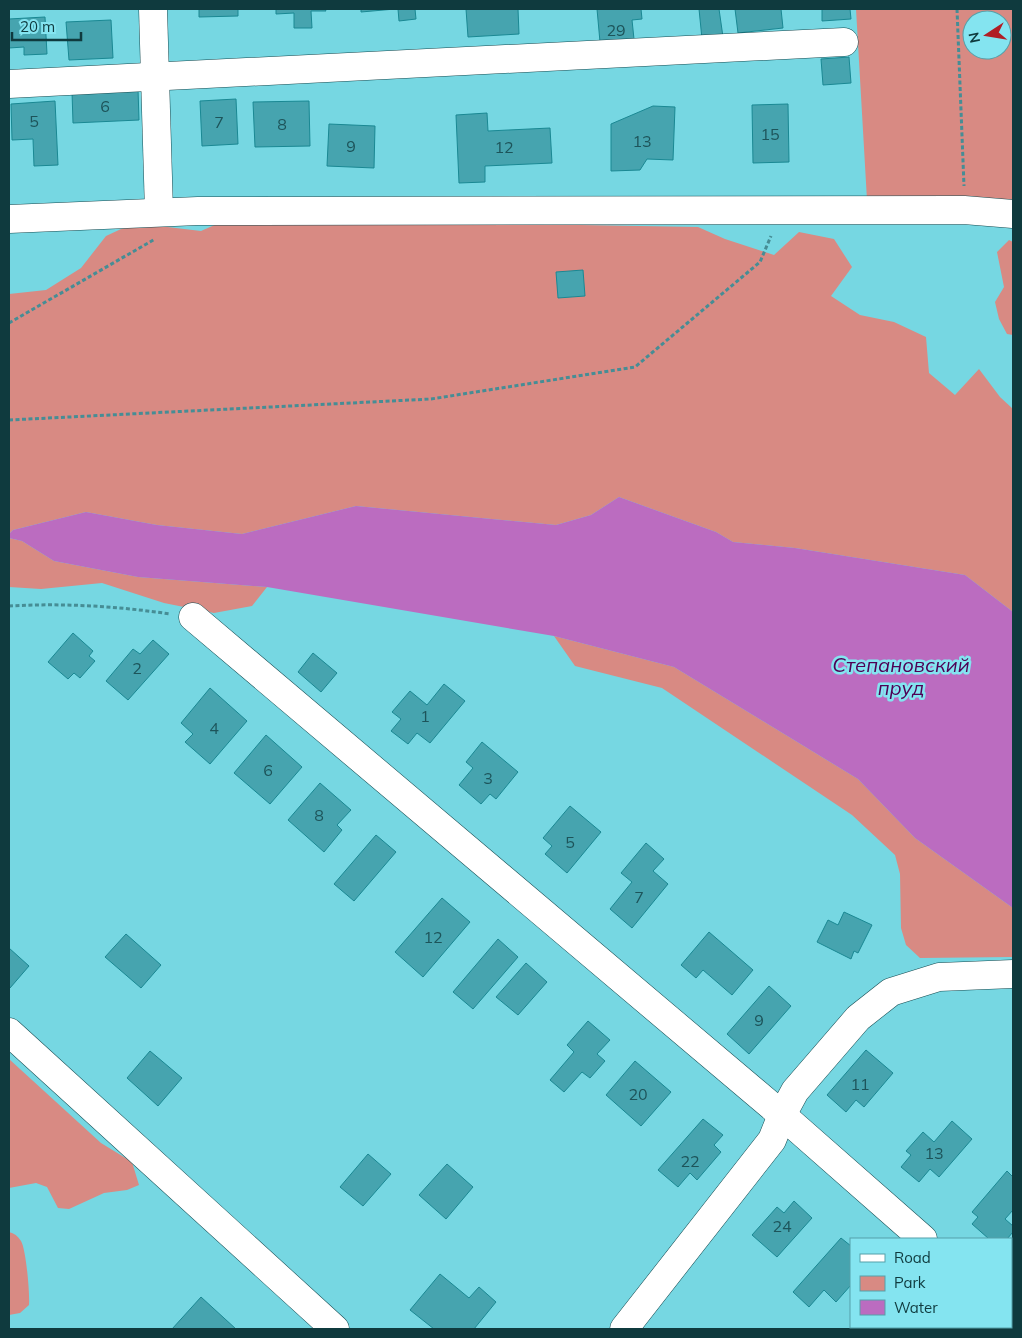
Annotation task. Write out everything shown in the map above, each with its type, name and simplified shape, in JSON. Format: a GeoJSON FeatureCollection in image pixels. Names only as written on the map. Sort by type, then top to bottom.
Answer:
{"type":"FeatureCollection","features":[{"type":"Feature","properties":{"kind":"street"},"geometry":{"type":"LineString","coordinates":[[152,9],[156,75],[158,225]]}},
{"type":"Feature","properties":{"kind":"street"},"geometry":{"type":"LineString","coordinates":[[9,84],[156,75],[844,42]]}},
{"type":"Feature","properties":{"kind":"street"},"geometry":{"type":"LineString","coordinates":[[9,219],[158,225],[783,210],[964,210],[1013,214]]}},
{"type":"Feature","properties":{"kind":"street"},"geometry":{"type":"LineString","coordinates":[[193,617],[782,1115],[922,1238]]}},
{"type":"Feature","properties":{"kind":"street"},"geometry":{"type":"LineString","coordinates":[[624,1329],[772,1140],[782,1115],[795,1091],[858,1018],[891,992],[939,977],[1013,974]]}},
{"type":"Feature","properties":{"kind":"street"},"geometry":{"type":"LineString","coordinates":[[9,1032],[335,1329]]}},
{"type":"Feature","properties":{"kind":"path"},"geometry":{"type":"LineString","coordinates":[[957,9],[964,210]]}},
{"type":"Feature","properties":{"kind":"path"},"geometry":{"type":"LineString","coordinates":[[9,420],[431,399],[635,366],[760,262],[783,210]]}},
{"type":"Feature","properties":{"kind":"path"},"geometry":{"type":"LineString","coordinates":[[9,323],[158,225]]}},
{"type":"Feature","properties":{"kind":"path"},"geometry":{"type":"LineString","coordinates":[[9,606],[129,608],[193,617]]}},
{"type":"Feature","properties":{"kind":"green space"},"geometry":{"type":"Polygon","coordinates":[[[856,9],[1013,9],[1013,207],[867,200],[856,9]]]}},
{"type":"Feature","properties":{"kind":"green space"},"geometry":{"type":"Polygon","coordinates":[[[228,219],[698,227],[725,239],[774,255],[799,232],[834,239],[852,267],[831,296],[860,315],[894,322],[926,337],[929,373],[955,395],[979,369],[1000,397],[1013,409],[1013,612],[965,575],[795,548],[733,542],[716,532],[619,497],[591,515],[556,525],[356,506],[242,534],[157,525],[86,512],[13,530],[9,534],[9,294],[46,290],[81,268],[106,236],[134,223],[201,231],[228,219]]]}},
{"type":"Feature","properties":{"kind":"green space"},"geometry":{"type":"Polygon","coordinates":[[[1009,240],[1013,242],[1013,335],[1007,334],[999,319],[995,302],[1004,287],[997,252],[1009,240]]]}},
{"type":"Feature","properties":{"kind":"green space"},"geometry":{"type":"Polygon","coordinates":[[[9,538],[22,541],[54,561],[138,577],[267,587],[252,606],[214,613],[164,603],[102,583],[41,589],[9,587],[9,538]]]}},
{"type":"Feature","properties":{"kind":"green space"},"geometry":{"type":"Polygon","coordinates":[[[554,636],[674,667],[858,779],[915,838],[1013,908],[1013,957],[920,958],[906,945],[901,928],[900,874],[895,855],[852,815],[662,688],[575,666],[554,636]]]}},
{"type":"Feature","properties":{"kind":"green space"},"geometry":{"type":"Polygon","coordinates":[[[9,1059],[101,1143],[132,1162],[139,1185],[127,1190],[104,1193],[69,1209],[58,1208],[47,1187],[36,1183],[9,1188],[9,1059]]]}},
{"type":"Feature","properties":{"kind":"green space"},"geometry":{"type":"Polygon","coordinates":[[[9,1232],[17,1236],[23,1246],[29,1305],[20,1313],[9,1315],[9,1232]]]}},
{"type":"Feature","properties":{"kind":"water","name":"Степановский пруд"},"geometry":{"type":"Polygon","coordinates":[[[619,497],[716,532],[733,542],[795,548],[965,575],[1013,612],[1013,908],[915,838],[858,779],[674,667],[554,636],[267,587],[138,577],[54,561],[22,541],[9,538],[9,534],[13,530],[86,512],[157,525],[242,534],[356,506],[556,525],[591,515],[619,497]]]}},
{"type":"Feature","properties":{"kind":"building"},"geometry":{"type":"Polygon","coordinates":[[[199,9],[238,9],[238,16],[199,17],[199,9]]]}},
{"type":"Feature","properties":{"kind":"building"},"geometry":{"type":"Polygon","coordinates":[[[276,9],[325,9],[326,11],[311,11],[312,28],[294,28],[294,13],[276,14],[276,9]]]}},
{"type":"Feature","properties":{"kind":"building"},"geometry":{"type":"Polygon","coordinates":[[[361,9],[395,9],[361,12],[361,9]]]}},
{"type":"Feature","properties":{"kind":"building"},"geometry":{"type":"Polygon","coordinates":[[[398,9],[415,9],[416,19],[399,21],[398,9]]]}},
{"type":"Feature","properties":{"kind":"building"},"geometry":{"type":"Polygon","coordinates":[[[466,9],[518,9],[519,34],[468,37],[466,9]]]}},
{"type":"Feature","properties":{"kind":"building"},"geometry":{"type":"Polygon","coordinates":[[[597,9],[641,9],[642,19],[632,20],[634,39],[600,42],[597,9]]]}},
{"type":"Feature","properties":{"kind":"building"},"geometry":{"type":"Polygon","coordinates":[[[699,9],[719,9],[723,37],[702,39],[699,9]]]}},
{"type":"Feature","properties":{"kind":"building"},"geometry":{"type":"Polygon","coordinates":[[[735,9],[781,9],[783,28],[738,33],[735,9]]]}},
{"type":"Feature","properties":{"kind":"building"},"geometry":{"type":"Polygon","coordinates":[[[822,9],[850,9],[851,19],[822,21],[822,9]]]}},
{"type":"Feature","properties":{"kind":"building"},"geometry":{"type":"Polygon","coordinates":[[[45,17],[47,54],[24,55],[24,47],[9,48],[9,19],[45,17]]]}},
{"type":"Feature","properties":{"kind":"building"},"geometry":{"type":"Polygon","coordinates":[[[111,20],[113,58],[69,60],[66,22],[111,20]]]}},
{"type":"Feature","properties":{"kind":"building"},"geometry":{"type":"Polygon","coordinates":[[[849,57],[851,83],[823,85],[821,59],[849,57]]]}},
{"type":"Feature","properties":{"kind":"building"},"geometry":{"type":"Polygon","coordinates":[[[138,89],[139,120],[73,123],[72,92],[138,89]]]}},
{"type":"Feature","properties":{"kind":"building"},"geometry":{"type":"Polygon","coordinates":[[[236,99],[238,144],[202,146],[200,101],[236,99]]]}},
{"type":"Feature","properties":{"kind":"building"},"geometry":{"type":"Polygon","coordinates":[[[55,101],[58,165],[34,166],[33,139],[12,140],[11,104],[55,101]]]}},
{"type":"Feature","properties":{"kind":"building"},"geometry":{"type":"Polygon","coordinates":[[[309,101],[310,146],[255,147],[253,102],[309,101]]]}},
{"type":"Feature","properties":{"kind":"building"},"geometry":{"type":"Polygon","coordinates":[[[788,104],[789,162],[753,163],[752,105],[788,104]]]}},
{"type":"Feature","properties":{"kind":"building"},"geometry":{"type":"Polygon","coordinates":[[[653,106],[675,107],[673,160],[647,159],[640,170],[611,171],[611,124],[653,106]]]}},
{"type":"Feature","properties":{"kind":"building"},"geometry":{"type":"Polygon","coordinates":[[[487,113],[488,131],[550,128],[552,163],[485,166],[485,182],[459,183],[456,115],[487,113]]]}},
{"type":"Feature","properties":{"kind":"building"},"geometry":{"type":"Polygon","coordinates":[[[329,124],[375,126],[374,168],[327,166],[329,124]]]}},
{"type":"Feature","properties":{"kind":"building"},"geometry":{"type":"Polygon","coordinates":[[[583,270],[585,296],[558,298],[556,272],[583,270]]]}},
{"type":"Feature","properties":{"kind":"building"},"geometry":{"type":"Polygon","coordinates":[[[73,633],[93,651],[89,656],[95,661],[80,678],[74,673],[68,679],[48,662],[73,633]]]}},
{"type":"Feature","properties":{"kind":"building"},"geometry":{"type":"Polygon","coordinates":[[[153,640],[169,654],[128,700],[106,681],[133,649],[140,654],[153,640]]]}},
{"type":"Feature","properties":{"kind":"building"},"geometry":{"type":"Polygon","coordinates":[[[313,653],[337,673],[321,692],[298,672],[313,653]]]}},
{"type":"Feature","properties":{"kind":"building"},"geometry":{"type":"Polygon","coordinates":[[[444,684],[465,701],[430,743],[417,733],[408,744],[391,731],[401,719],[392,712],[410,691],[427,705],[444,684]]]}},
{"type":"Feature","properties":{"kind":"building"},"geometry":{"type":"Polygon","coordinates":[[[210,688],[247,721],[210,764],[185,742],[193,734],[181,723],[210,688]]]}},
{"type":"Feature","properties":{"kind":"building"},"geometry":{"type":"Polygon","coordinates":[[[266,735],[302,767],[270,804],[234,773],[266,735]]]}},
{"type":"Feature","properties":{"kind":"building"},"geometry":{"type":"Polygon","coordinates":[[[482,742],[518,772],[496,799],[490,794],[481,804],[459,785],[473,768],[466,762],[482,742]]]}},
{"type":"Feature","properties":{"kind":"building"},"geometry":{"type":"Polygon","coordinates":[[[320,783],[351,810],[337,825],[342,830],[324,852],[288,820],[320,783]]]}},
{"type":"Feature","properties":{"kind":"building"},"geometry":{"type":"Polygon","coordinates":[[[570,806],[601,832],[567,873],[545,854],[552,846],[543,838],[570,806]]]}},
{"type":"Feature","properties":{"kind":"building"},"geometry":{"type":"Polygon","coordinates":[[[376,835],[396,852],[354,901],[334,884],[376,835]]]}},
{"type":"Feature","properties":{"kind":"building"},"geometry":{"type":"Polygon","coordinates":[[[646,843],[664,859],[653,871],[668,884],[632,928],[610,909],[632,882],[621,873],[646,843]]]}},
{"type":"Feature","properties":{"kind":"building"},"geometry":{"type":"Polygon","coordinates":[[[442,898],[470,922],[423,977],[395,952],[442,898]]]}},
{"type":"Feature","properties":{"kind":"building"},"geometry":{"type":"Polygon","coordinates":[[[844,912],[872,925],[858,953],[854,951],[851,959],[817,942],[828,920],[838,925],[844,912]]]}},
{"type":"Feature","properties":{"kind":"building"},"geometry":{"type":"Polygon","coordinates":[[[709,932],[753,970],[732,995],[703,970],[696,978],[681,965],[709,932]]]}},
{"type":"Feature","properties":{"kind":"building"},"geometry":{"type":"Polygon","coordinates":[[[126,934],[161,965],[141,988],[105,957],[126,934]]]}},
{"type":"Feature","properties":{"kind":"building"},"geometry":{"type":"Polygon","coordinates":[[[498,939],[518,957],[473,1009],[453,992],[498,939]]]}},
{"type":"Feature","properties":{"kind":"building"},"geometry":{"type":"Polygon","coordinates":[[[9,948],[29,966],[10,988],[9,987],[9,948]]]}},
{"type":"Feature","properties":{"kind":"building"},"geometry":{"type":"Polygon","coordinates":[[[526,963],[547,982],[518,1015],[496,997],[526,963]]]}},
{"type":"Feature","properties":{"kind":"building"},"geometry":{"type":"Polygon","coordinates":[[[769,986],[791,1006],[749,1054],[727,1034],[769,986]]]}},
{"type":"Feature","properties":{"kind":"building"},"geometry":{"type":"Polygon","coordinates":[[[588,1021],[610,1040],[597,1054],[605,1061],[590,1078],[582,1072],[564,1092],[550,1080],[574,1052],[567,1045],[588,1021]]]}},
{"type":"Feature","properties":{"kind":"building"},"geometry":{"type":"Polygon","coordinates":[[[866,1050],[893,1073],[864,1107],[856,1100],[846,1112],[827,1095],[866,1050]]]}},
{"type":"Feature","properties":{"kind":"building"},"geometry":{"type":"Polygon","coordinates":[[[150,1051],[182,1078],[158,1106],[127,1078],[150,1051]]]}},
{"type":"Feature","properties":{"kind":"building"},"geometry":{"type":"Polygon","coordinates":[[[635,1061],[671,1092],[641,1126],[606,1095],[635,1061]]]}},
{"type":"Feature","properties":{"kind":"building"},"geometry":{"type":"Polygon","coordinates":[[[703,1119],[723,1135],[714,1145],[721,1152],[697,1180],[690,1173],[678,1187],[658,1170],[703,1119]]]}},
{"type":"Feature","properties":{"kind":"building"},"geometry":{"type":"Polygon","coordinates":[[[952,1121],[972,1139],[939,1177],[930,1169],[919,1182],[901,1167],[911,1155],[906,1151],[923,1132],[934,1142],[952,1121]]]}},
{"type":"Feature","properties":{"kind":"building"},"geometry":{"type":"Polygon","coordinates":[[[368,1154],[391,1174],[363,1206],[340,1187],[368,1154]]]}},
{"type":"Feature","properties":{"kind":"building"},"geometry":{"type":"Polygon","coordinates":[[[447,1164],[473,1187],[446,1219],[419,1195],[447,1164]]]}},
{"type":"Feature","properties":{"kind":"building"},"geometry":{"type":"Polygon","coordinates":[[[1007,1171],[1013,1177],[1013,1210],[1005,1219],[1013,1226],[1013,1232],[1008,1238],[988,1238],[972,1224],[978,1217],[972,1212],[1007,1171]]]}},
{"type":"Feature","properties":{"kind":"building"},"geometry":{"type":"Polygon","coordinates":[[[794,1201],[812,1218],[777,1257],[752,1235],[777,1207],[784,1213],[794,1201]]]}},
{"type":"Feature","properties":{"kind":"building"},"geometry":{"type":"Polygon","coordinates":[[[841,1238],[850,1245],[850,1286],[836,1302],[824,1290],[809,1307],[793,1292],[841,1238]]]}},
{"type":"Feature","properties":{"kind":"building"},"geometry":{"type":"Polygon","coordinates":[[[440,1274],[469,1298],[479,1287],[496,1302],[474,1329],[434,1329],[410,1310],[440,1274]]]}},
{"type":"Feature","properties":{"kind":"building"},"geometry":{"type":"Polygon","coordinates":[[[201,1297],[236,1329],[172,1329],[201,1297]]]}},
{"type":"Feature","properties":{"kind":"building"},"geometry":{"type":"Polygon","coordinates":[[[880,1328],[926,1328],[925,1329],[880,1328]]]}}]}
